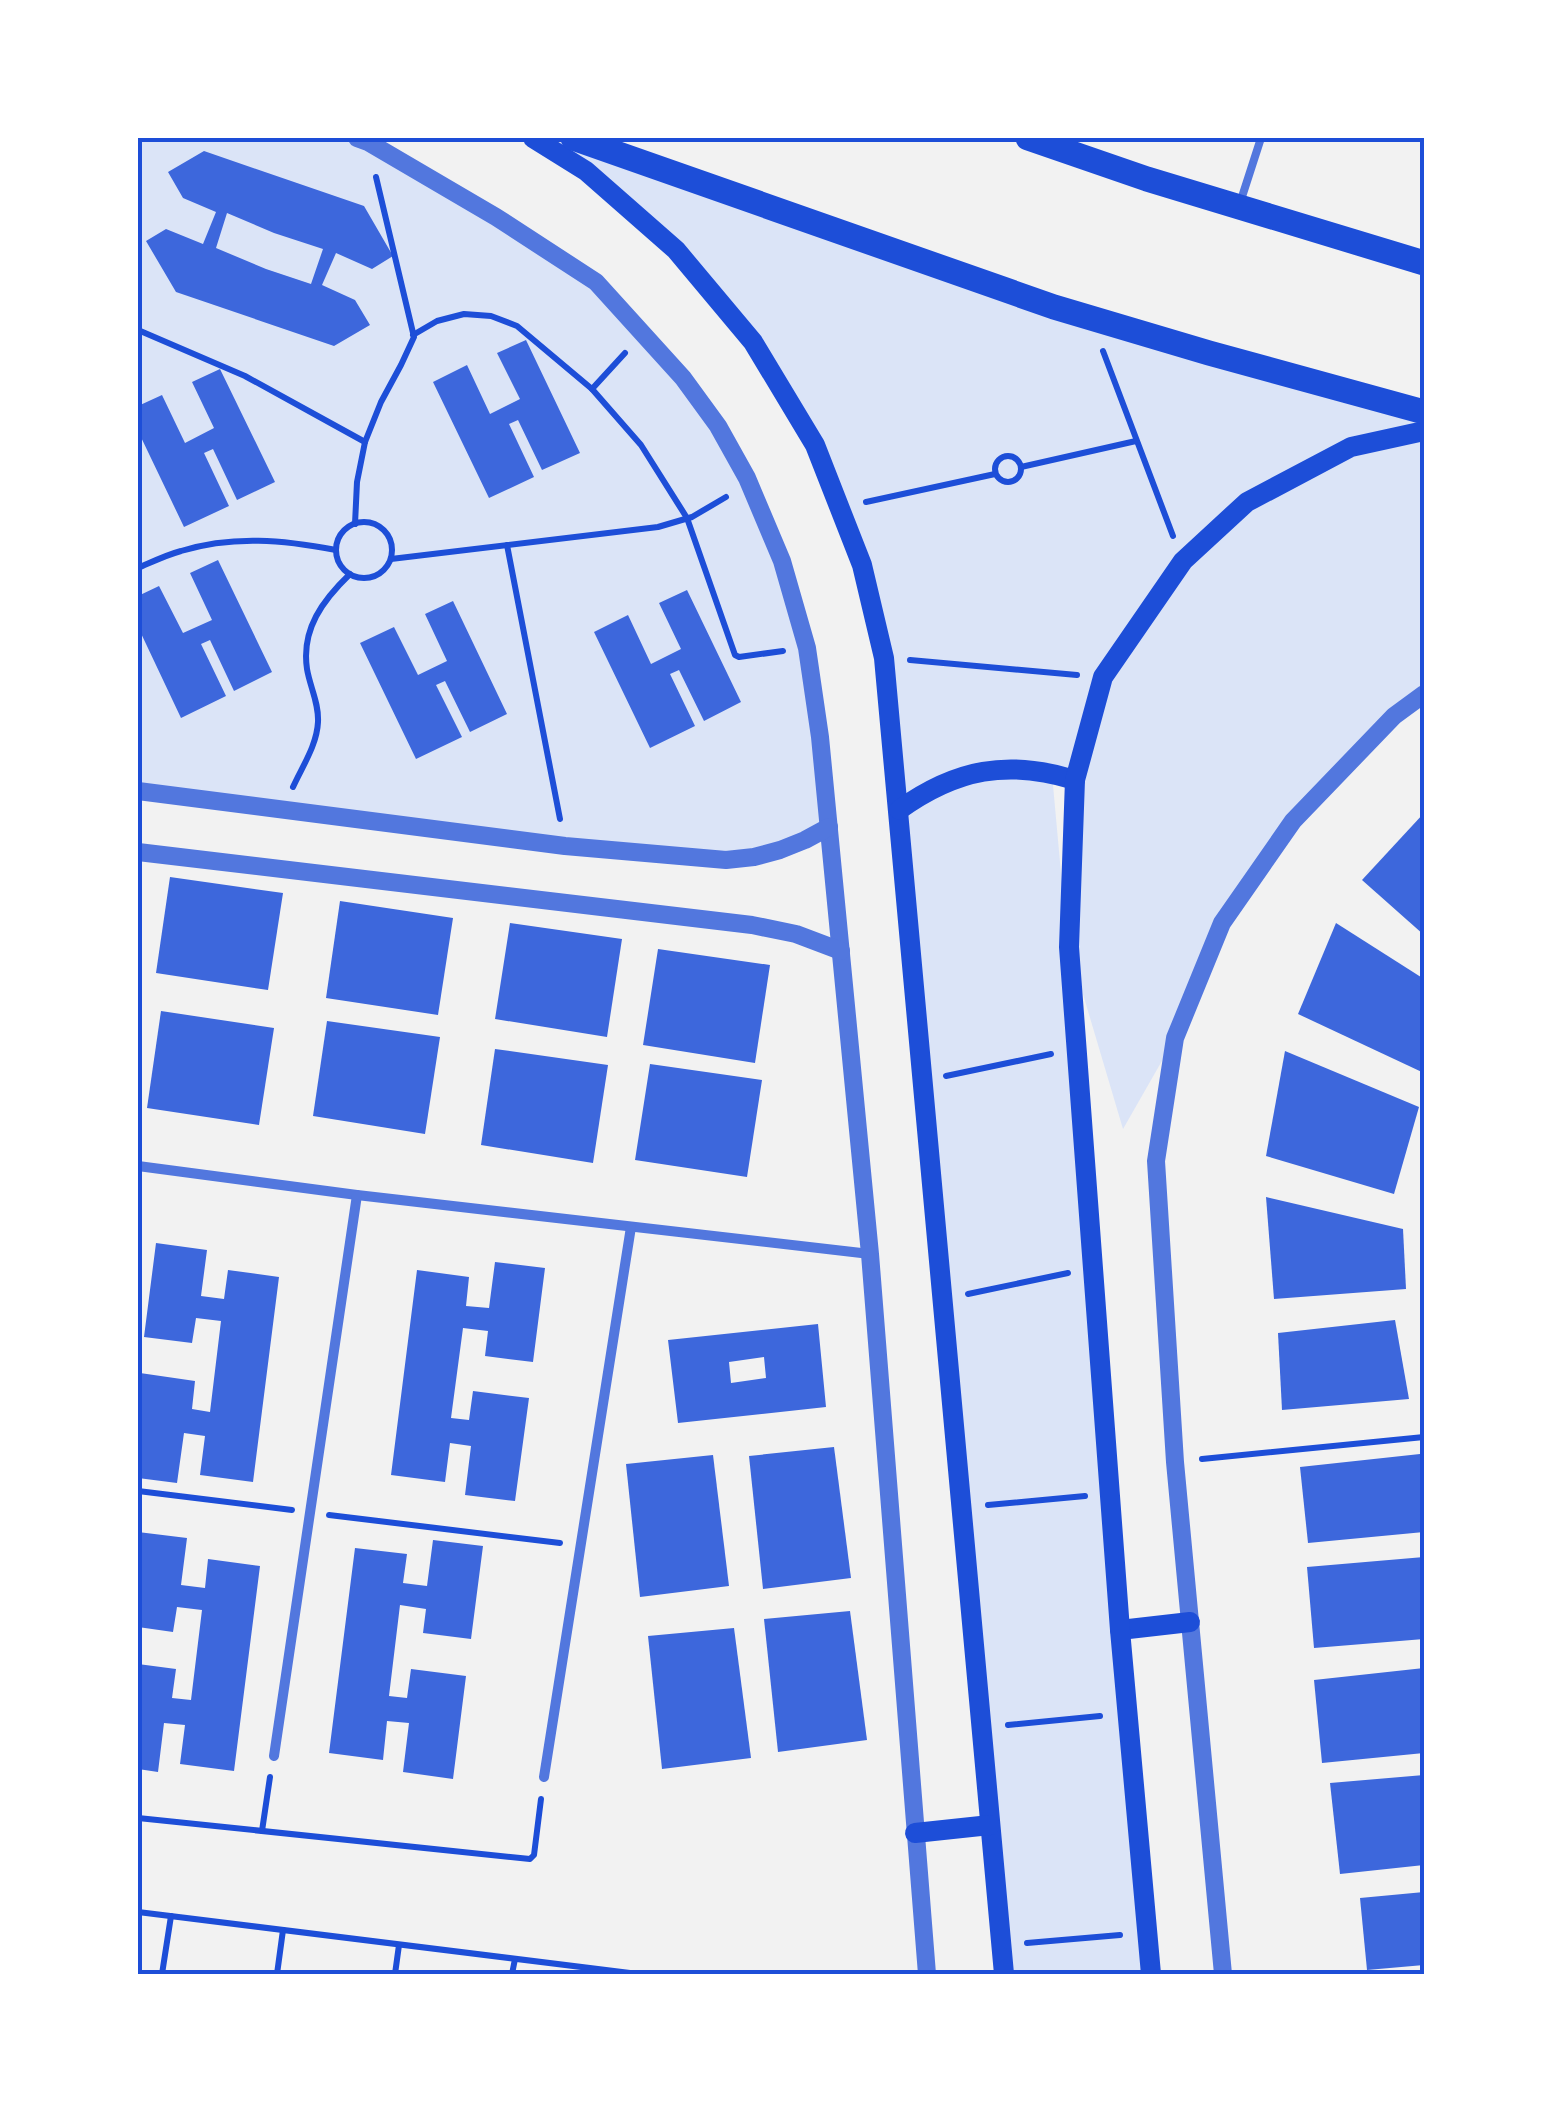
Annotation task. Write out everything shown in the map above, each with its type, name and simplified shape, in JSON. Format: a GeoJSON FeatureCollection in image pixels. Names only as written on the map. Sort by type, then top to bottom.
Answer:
{"type":"FeatureCollection","features":[{"type":"Feature","properties":{"kind":"main road"},"geometry":{"type":"LineString","coordinates":[[533,138],[586,171],[676,250],[754,342],[816,445],[862,565],[884,658],[1004,1974]]}},
{"type":"Feature","properties":{"kind":"main road"},"geometry":{"type":"LineString","coordinates":[[573,138],[1091,318],[1424,412]]}},
{"type":"Feature","properties":{"kind":"main road"},"geometry":{"type":"LineString","coordinates":[[1028,138],[1238,208],[1424,263]]}},
{"type":"Feature","properties":{"kind":"main road"},"geometry":{"type":"LineString","coordinates":[[1151,1974],[1120,1630],[1070,947],[1075,780],[1102,677],[1182,560],[1247,502],[1264,492],[1351,447],[1424,431]]}},
{"type":"Feature","properties":{"kind":"main road"},"geometry":{"type":"LineString","coordinates":[[899,810],[950,780],[979,772],[1028,769],[1075,780]]}},
{"type":"Feature","properties":{"kind":"main road"},"geometry":{"type":"LineString","coordinates":[[1120,1630],[1190,1622]]}},
{"type":"Feature","properties":{"kind":"main road"},"geometry":{"type":"LineString","coordinates":[[916,1833],[990,1825]]}},
{"type":"Feature","properties":{"kind":"street"},"geometry":{"type":"LineString","coordinates":[[363,140],[496,216],[596,282],[683,378],[706,410],[747,478],[782,561],[806,648],[820,737],[870,1254],[926,1974]]}},
{"type":"Feature","properties":{"kind":"street"},"geometry":{"type":"LineString","coordinates":[[1224,1974],[1175,1462],[1156,1161],[1175,1038],[1222,923],[1293,821],[1394,716],[1424,694]]}},
{"type":"Feature","properties":{"kind":"street"},"geometry":{"type":"LineString","coordinates":[[138,791],[565,846],[726,860],[780,850],[829,826]]}},
{"type":"Feature","properties":{"kind":"street"},"geometry":{"type":"LineString","coordinates":[[138,852],[752,924],[796,934],[841,951]]}},
{"type":"Feature","properties":{"kind":"street"},"geometry":{"type":"LineString","coordinates":[[138,1166],[870,1254]]}},
{"type":"Feature","properties":{"kind":"street"},"geometry":{"type":"LineString","coordinates":[[274,1756],[357,1195]]}},
{"type":"Feature","properties":{"kind":"street"},"geometry":{"type":"LineString","coordinates":[[544,1778],[631,1228]]}},
{"type":"Feature","properties":{"kind":"lane"},"geometry":{"type":"LineString","coordinates":[[1238,208],[1261,138]]}},
{"type":"Feature","properties":{"kind":"path"},"geometry":{"type":"LineString","coordinates":[[355,524],[357,482],[365,442],[413,335],[363,140]]}},
{"type":"Feature","properties":{"kind":"path"},"geometry":{"type":"LineString","coordinates":[[413,335],[437,321],[464,314],[491,316],[516,326],[592,389],[641,445],[687,518],[735,655],[806,648]]}},
{"type":"Feature","properties":{"kind":"path"},"geometry":{"type":"LineString","coordinates":[[1091,318],[1182,560]]}},
{"type":"Feature","properties":{"kind":"path"},"geometry":{"type":"LineString","coordinates":[[138,330],[245,376],[365,442]]}},
{"type":"Feature","properties":{"kind":"path"},"geometry":{"type":"LineString","coordinates":[[592,389],[644,333]]}},
{"type":"Feature","properties":{"kind":"path"},"geometry":{"type":"LineString","coordinates":[[1021,467],[1137,441]]}},
{"type":"Feature","properties":{"kind":"path"},"geometry":{"type":"LineString","coordinates":[[1004,456],[1012,456],[1021,467],[1014,480],[1000,480],[995,467],[1004,456]]}},
{"type":"Feature","properties":{"kind":"path"},"geometry":{"type":"LineString","coordinates":[[840,507],[996,474]]}},
{"type":"Feature","properties":{"kind":"path"},"geometry":{"type":"LineString","coordinates":[[391,559],[658,527],[723,500],[747,478]]}},
{"type":"Feature","properties":{"kind":"path"},"geometry":{"type":"LineString","coordinates":[[355,524],[379,526],[392,547],[385,570],[374,577],[350,574],[338,560],[339,539],[355,524]]}},
{"type":"Feature","properties":{"kind":"path"},"geometry":{"type":"LineString","coordinates":[[138,568],[182,550],[233,540],[286,541],[336,550]]}},
{"type":"Feature","properties":{"kind":"path"},"geometry":{"type":"LineString","coordinates":[[507,545],[565,846]]}},
{"type":"Feature","properties":{"kind":"path"},"geometry":{"type":"LineString","coordinates":[[282,810],[316,738],[316,700],[306,667],[309,631],[325,599],[350,574]]}},
{"type":"Feature","properties":{"kind":"path"},"geometry":{"type":"LineString","coordinates":[[884,658],[1102,677]]}},
{"type":"Feature","properties":{"kind":"path"},"geometry":{"type":"LineString","coordinates":[[923,1081],[1077,1049]]}},
{"type":"Feature","properties":{"kind":"path"},"geometry":{"type":"LineString","coordinates":[[942,1300],[1093,1268]]}},
{"type":"Feature","properties":{"kind":"path"},"geometry":{"type":"LineString","coordinates":[[1175,1462],[1424,1436]]}},
{"type":"Feature","properties":{"kind":"path"},"geometry":{"type":"LineString","coordinates":[[138,1491],[580,1546]]}},
{"type":"Feature","properties":{"kind":"path"},"geometry":{"type":"LineString","coordinates":[[962,1508],[1110,1494]]}},
{"type":"Feature","properties":{"kind":"path"},"geometry":{"type":"LineString","coordinates":[[982,1728],[1128,1714]]}},
{"type":"Feature","properties":{"kind":"path"},"geometry":{"type":"LineString","coordinates":[[262,1831],[274,1756]]}},
{"type":"Feature","properties":{"kind":"path"},"geometry":{"type":"LineString","coordinates":[[138,1818],[530,1859],[534,1855],[544,1778]]}},
{"type":"Feature","properties":{"kind":"path"},"geometry":{"type":"LineString","coordinates":[[138,1912],[638,1974]]}},
{"type":"Feature","properties":{"kind":"path"},"geometry":{"type":"LineString","coordinates":[[162,1974],[171,1916]]}},
{"type":"Feature","properties":{"kind":"path"},"geometry":{"type":"LineString","coordinates":[[277,1974],[283,1930]]}},
{"type":"Feature","properties":{"kind":"path"},"geometry":{"type":"LineString","coordinates":[[1001,1945],[1147,1933]]}},
{"type":"Feature","properties":{"kind":"path"},"geometry":{"type":"LineString","coordinates":[[395,1974],[399,1945]]}},
{"type":"Feature","properties":{"kind":"path"},"geometry":{"type":"LineString","coordinates":[[512,1974],[515,1959]]}},
{"type":"Feature","properties":{"kind":"shaded area"},"geometry":{"type":"Polygon","coordinates":[[[138,138],[357,138],[596,282],[644,333],[747,478],[807,648],[829,827],[726,860],[138,791],[138,138]]]}},
{"type":"Feature","properties":{"kind":"shaded area"},"geometry":{"type":"Polygon","coordinates":[[[533,138],[574,138],[1091,318],[1424,412],[1424,694],[1293,821],[1222,923],[1175,1038],[1123,1129],[1069,947],[1075,781],[1052,774],[1151,1974],[1004,1974],[884,658],[815,445],[676,250],[533,138]]]}},
{"type":"Feature","properties":{"kind":"building"},"geometry":{"type":"Polygon","coordinates":[[[204,151],[364,206],[393,256],[372,269],[336,253],[322,285],[355,300],[370,325],[334,346],[176,292],[146,241],[166,229],[203,244],[216,212],[183,198],[168,172],[204,151]],[[227,213],[216,248],[311,284],[323,249],[227,213]]]}},
{"type":"Feature","properties":{"kind":"building"},"geometry":{"type":"Polygon","coordinates":[[[526,340],[580,453],[542,470],[518,420],[509,424],[534,477],[489,498],[433,382],[467,365],[490,414],[520,399],[497,353],[526,340]]]}},
{"type":"Feature","properties":{"kind":"building"},"geometry":{"type":"Polygon","coordinates":[[[220,369],[275,482],[237,500],[213,449],[204,453],[229,506],[184,527],[138,431],[138,406],[162,395],[185,443],[214,428],[192,382],[220,369]]]}},
{"type":"Feature","properties":{"kind":"building"},"geometry":{"type":"Polygon","coordinates":[[[218,560],[272,672],[234,691],[210,640],[201,644],[226,696],[181,718],[138,627],[138,596],[159,586],[183,633],[212,620],[190,573],[218,560]]]}},
{"type":"Feature","properties":{"kind":"building"},"geometry":{"type":"Polygon","coordinates":[[[687,590],[741,702],[704,721],[679,670],[670,674],[695,726],[650,748],[594,632],[628,615],[651,664],[681,649],[659,603],[687,590]]]}},
{"type":"Feature","properties":{"kind":"building"},"geometry":{"type":"Polygon","coordinates":[[[453,601],[507,714],[470,732],[445,681],[436,685],[462,737],[416,759],[360,643],[394,627],[418,675],[447,661],[425,614],[453,601]]]}},
{"type":"Feature","properties":{"kind":"building"},"geometry":{"type":"Polygon","coordinates":[[[1424,813],[1424,935],[1362,880],[1424,813]]]}},
{"type":"Feature","properties":{"kind":"building"},"geometry":{"type":"Polygon","coordinates":[[[170,877],[283,893],[268,990],[156,973],[170,877]]]}},
{"type":"Feature","properties":{"kind":"building"},"geometry":{"type":"Polygon","coordinates":[[[340,901],[453,918],[438,1015],[326,998],[340,901]]]}},
{"type":"Feature","properties":{"kind":"building"},"geometry":{"type":"Polygon","coordinates":[[[510,923],[622,939],[607,1037],[495,1019],[510,923]]]}},
{"type":"Feature","properties":{"kind":"building"},"geometry":{"type":"Polygon","coordinates":[[[1336,923],[1424,979],[1424,1073],[1298,1014],[1336,923]]]}},
{"type":"Feature","properties":{"kind":"building"},"geometry":{"type":"Polygon","coordinates":[[[658,949],[770,965],[755,1063],[643,1045],[658,949]]]}},
{"type":"Feature","properties":{"kind":"building"},"geometry":{"type":"Polygon","coordinates":[[[161,1011],[274,1028],[259,1125],[147,1108],[161,1011]]]}},
{"type":"Feature","properties":{"kind":"building"},"geometry":{"type":"Polygon","coordinates":[[[327,1021],[440,1037],[425,1134],[313,1116],[327,1021]]]}},
{"type":"Feature","properties":{"kind":"building"},"geometry":{"type":"Polygon","coordinates":[[[495,1049],[608,1065],[593,1163],[481,1145],[495,1049]]]}},
{"type":"Feature","properties":{"kind":"building"},"geometry":{"type":"Polygon","coordinates":[[[1285,1051],[1419,1107],[1394,1194],[1266,1156],[1285,1051]]]}},
{"type":"Feature","properties":{"kind":"building"},"geometry":{"type":"Polygon","coordinates":[[[650,1064],[762,1080],[747,1177],[635,1160],[650,1064]]]}},
{"type":"Feature","properties":{"kind":"building"},"geometry":{"type":"Polygon","coordinates":[[[1266,1197],[1403,1229],[1406,1289],[1274,1299],[1266,1197]]]}},
{"type":"Feature","properties":{"kind":"building"},"geometry":{"type":"Polygon","coordinates":[[[156,1243],[207,1250],[201,1296],[224,1299],[228,1270],[279,1277],[253,1482],[200,1475],[205,1436],[184,1433],[177,1483],[138,1478],[140,1373],[195,1381],[192,1409],[210,1412],[221,1321],[196,1318],[192,1343],[144,1337],[156,1243]]]}},
{"type":"Feature","properties":{"kind":"building"},"geometry":{"type":"Polygon","coordinates":[[[495,1262],[545,1268],[533,1362],[485,1356],[488,1331],[463,1328],[451,1418],[469,1420],[473,1391],[529,1398],[515,1501],[465,1495],[471,1446],[450,1443],[445,1482],[391,1475],[417,1270],[469,1277],[466,1306],[489,1308],[495,1262]]]}},
{"type":"Feature","properties":{"kind":"building"},"geometry":{"type":"Polygon","coordinates":[[[1395,1320],[1409,1399],[1282,1410],[1278,1333],[1395,1320]]]}},
{"type":"Feature","properties":{"kind":"building"},"geometry":{"type":"Polygon","coordinates":[[[818,1324],[826,1407],[678,1423],[668,1340],[818,1324]],[[764,1357],[729,1362],[731,1383],[766,1378],[764,1357]]]}},
{"type":"Feature","properties":{"kind":"building"},"geometry":{"type":"Polygon","coordinates":[[[834,1447],[851,1578],[763,1589],[749,1456],[834,1447]]]}},
{"type":"Feature","properties":{"kind":"building"},"geometry":{"type":"Polygon","coordinates":[[[1420,1454],[1424,1532],[1308,1543],[1300,1467],[1420,1454]]]}},
{"type":"Feature","properties":{"kind":"building"},"geometry":{"type":"Polygon","coordinates":[[[713,1455],[729,1586],[640,1597],[626,1464],[713,1455]]]}},
{"type":"Feature","properties":{"kind":"building"},"geometry":{"type":"Polygon","coordinates":[[[138,1532],[187,1538],[181,1585],[205,1588],[208,1559],[260,1566],[234,1771],[180,1764],[185,1725],[164,1723],[158,1772],[138,1769],[138,1664],[176,1669],[172,1698],[191,1700],[202,1610],[177,1607],[173,1632],[138,1627],[138,1532]]]}},
{"type":"Feature","properties":{"kind":"building"},"geometry":{"type":"Polygon","coordinates":[[[433,1540],[483,1546],[471,1639],[423,1633],[426,1609],[400,1605],[389,1696],[407,1698],[411,1669],[466,1676],[453,1779],[403,1772],[409,1723],[387,1721],[383,1760],[329,1753],[355,1548],[407,1554],[403,1583],[427,1586],[433,1540]]]}},
{"type":"Feature","properties":{"kind":"building"},"geometry":{"type":"Polygon","coordinates":[[[1424,1557],[1424,1639],[1314,1648],[1307,1567],[1424,1557]]]}},
{"type":"Feature","properties":{"kind":"building"},"geometry":{"type":"Polygon","coordinates":[[[850,1611],[867,1740],[778,1752],[764,1619],[850,1611]]]}},
{"type":"Feature","properties":{"kind":"building"},"geometry":{"type":"Polygon","coordinates":[[[734,1628],[751,1758],[662,1769],[648,1636],[734,1628]]]}},
{"type":"Feature","properties":{"kind":"building"},"geometry":{"type":"Polygon","coordinates":[[[1424,1668],[1424,1753],[1322,1763],[1314,1680],[1424,1668]]]}},
{"type":"Feature","properties":{"kind":"building"},"geometry":{"type":"Polygon","coordinates":[[[1424,1775],[1424,1865],[1340,1874],[1330,1783],[1424,1775]]]}},
{"type":"Feature","properties":{"kind":"building"},"geometry":{"type":"Polygon","coordinates":[[[1424,1892],[1424,1965],[1367,1970],[1360,1898],[1424,1892]]]}}]}
